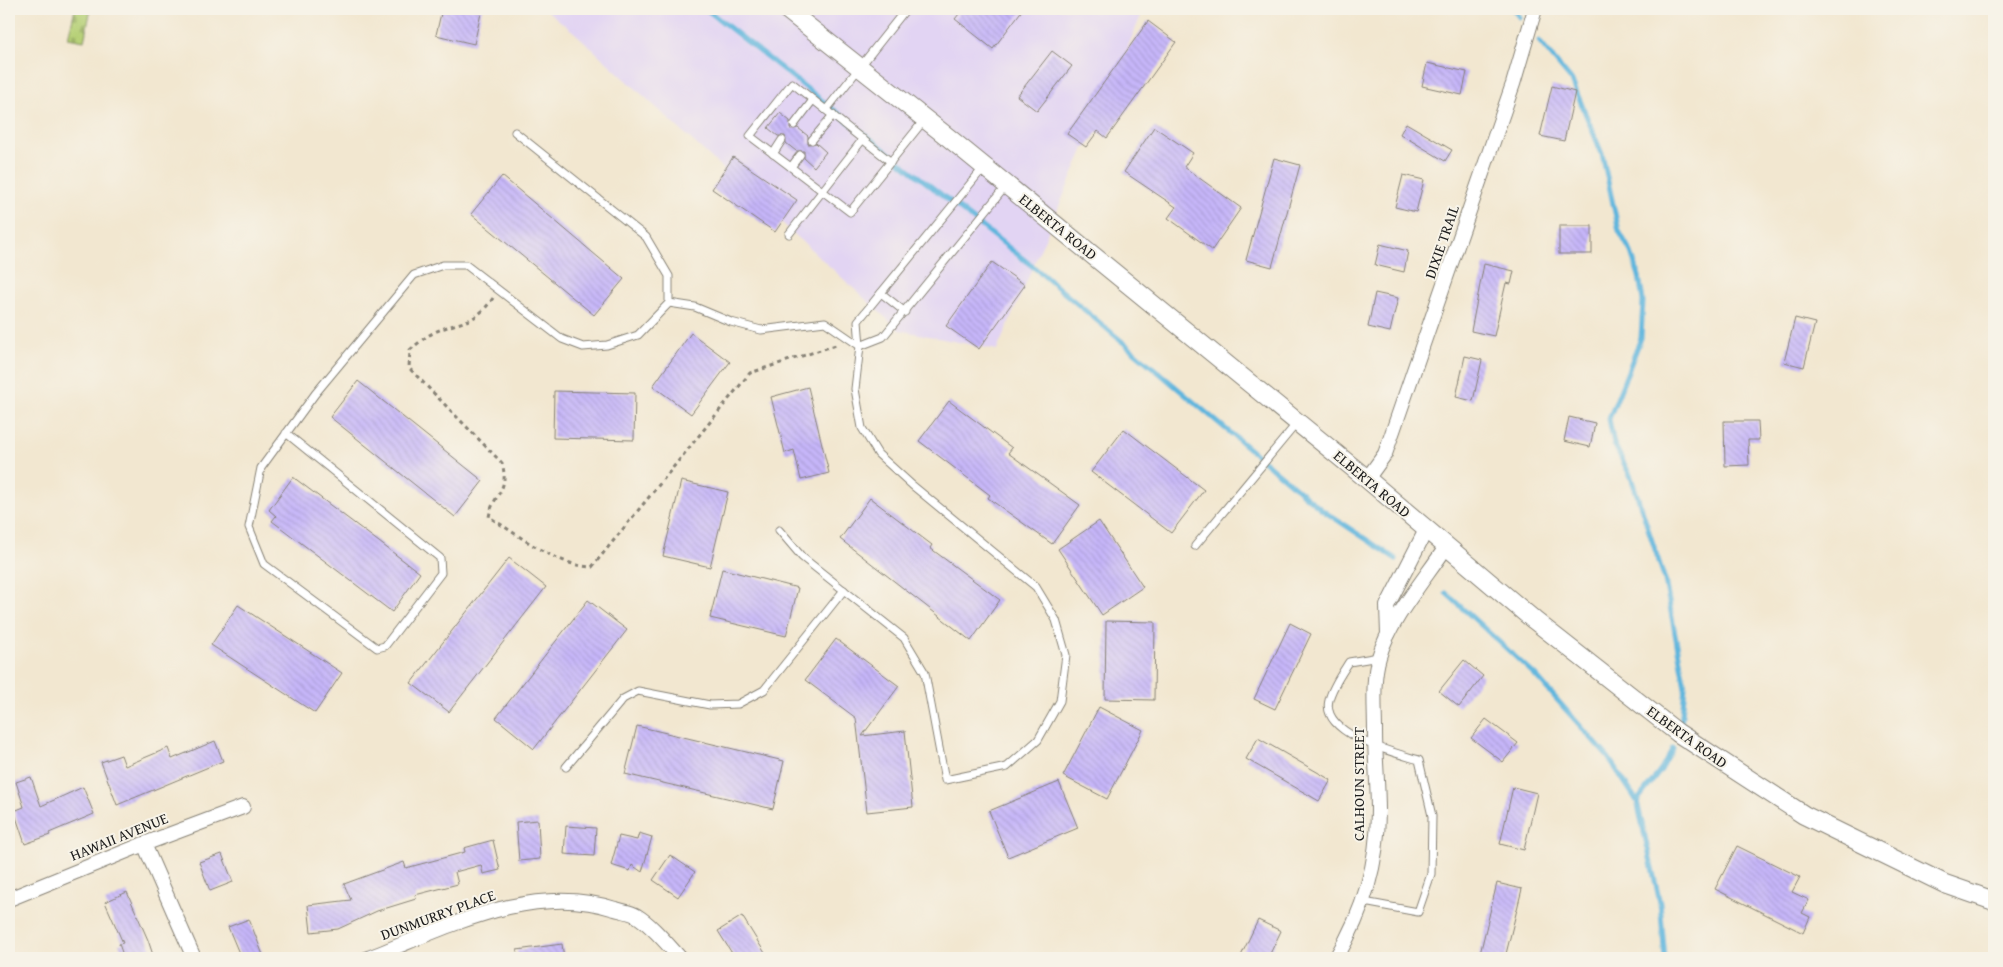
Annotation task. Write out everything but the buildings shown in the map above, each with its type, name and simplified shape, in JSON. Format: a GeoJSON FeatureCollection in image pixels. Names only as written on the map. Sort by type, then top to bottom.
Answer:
{"type":"FeatureCollection","features":[{"type":"Feature","properties":{"kind":"street","name":"ELBERTA ROAD"},"geometry":{"type":"LineString","coordinates":[[786,9],[1007,185],[1367,480],[1534,620],[1671,727],[1740,775],[1804,815],[1867,848],[1945,884],[1994,901]]}},
{"type":"Feature","properties":{"kind":"street","name":"DIXIE TRAIL"},"geometry":{"type":"LineString","coordinates":[[1367,480],[1385,454],[1513,84],[1535,9]]}},
{"type":"Feature","properties":{"kind":"street","name":"CALHOUN STREET"},"geometry":{"type":"LineString","coordinates":[[1388,634],[1387,606],[1426,530]]}},
{"type":"Feature","properties":{"kind":"street","name":"CALHOUN STREET"},"geometry":{"type":"LineString","coordinates":[[1336,958],[1364,902],[1377,834],[1374,683],[1379,657],[1388,634],[1446,547]]}},
{"type":"Feature","properties":{"kind":"street","name":"HAWAII AVENUE"},"geometry":{"type":"LineString","coordinates":[[9,899],[144,844],[242,807]]}},
{"type":"Feature","properties":{"kind":"street"},"geometry":{"type":"LineString","coordinates":[[144,844],[194,958]]}},
{"type":"Feature","properties":{"kind":"street","name":"DUNMURRY PLACE"},"geometry":{"type":"LineString","coordinates":[[368,958],[466,920],[504,908],[553,899],[595,902],[636,916],[662,938],[680,958]]}},
{"type":"Feature","properties":{"kind":"lane"},"geometry":{"type":"LineString","coordinates":[[826,110],[906,9]]}},
{"type":"Feature","properties":{"kind":"lane"},"geometry":{"type":"LineString","coordinates":[[891,162],[792,83],[750,136],[850,212],[891,162],[926,119]]}},
{"type":"Feature","properties":{"kind":"lane"},"geometry":{"type":"LineString","coordinates":[[794,125],[813,100]]}},
{"type":"Feature","properties":{"kind":"lane"},"geometry":{"type":"LineString","coordinates":[[812,140],[832,116]]}},
{"type":"Feature","properties":{"kind":"lane"},"geometry":{"type":"LineString","coordinates":[[286,433],[440,558],[441,573],[385,646],[377,648],[264,564],[249,527],[260,468],[286,433],[315,394],[414,275],[443,265],[466,265],[562,339],[583,347],[607,345],[638,335],[669,303],[669,276],[646,236],[515,132]]}},
{"type":"Feature","properties":{"kind":"lane"},"geometry":{"type":"LineString","coordinates":[[789,234],[863,139]]}},
{"type":"Feature","properties":{"kind":"lane"},"geometry":{"type":"LineString","coordinates":[[773,154],[782,140]]}},
{"type":"Feature","properties":{"kind":"lane"},"geometry":{"type":"LineString","coordinates":[[791,168],[800,155]]}},
{"type":"Feature","properties":{"kind":"lane"},"geometry":{"type":"LineString","coordinates":[[779,530],[802,557],[904,638],[925,673],[945,780],[1007,767],[1038,740],[1060,701],[1066,655],[1056,620],[1036,587],[912,485],[878,454],[862,428],[855,389],[860,346],[858,321],[984,167]]}},
{"type":"Feature","properties":{"kind":"lane"},"geometry":{"type":"LineString","coordinates":[[860,346],[883,337],[1007,185]]}},
{"type":"Feature","properties":{"kind":"lane"},"geometry":{"type":"LineString","coordinates":[[882,293],[905,312]]}},
{"type":"Feature","properties":{"kind":"lane"},"geometry":{"type":"LineString","coordinates":[[669,303],[695,307],[731,322],[761,330],[825,322],[860,346]]}},
{"type":"Feature","properties":{"kind":"lane"},"geometry":{"type":"LineString","coordinates":[[1195,546],[1297,423]]}},
{"type":"Feature","properties":{"kind":"lane"},"geometry":{"type":"LineString","coordinates":[[566,767],[623,699],[638,691],[710,705],[738,704],[764,690],[844,590]]}},
{"type":"Feature","properties":{"kind":"lane"},"geometry":{"type":"LineString","coordinates":[[1364,902],[1418,912],[1431,874],[1432,816],[1419,760],[1375,748],[1348,733],[1330,715],[1329,701],[1348,662],[1379,657]]}},
{"type":"Feature","properties":{"kind":"path"},"geometry":{"type":"LineString","coordinates":[[499,290],[482,313],[467,322],[433,333],[410,350],[409,368],[502,463],[505,476],[501,492],[491,506],[489,517],[565,562],[583,566],[592,567],[750,373],[851,340]]}},
{"type":"Feature","properties":{"kind":"shaded area"},"geometry":{"type":"Polygon","coordinates":[[[545,9],[1144,9],[997,350],[899,330],[575,33],[545,9]]]}},
{"type":"Feature","properties":{"kind":"green space"},"geometry":{"type":"Polygon","coordinates":[[[75,9],[91,9],[84,41],[68,38],[75,9]]]}},
{"type":"Feature","properties":{"kind":"waterway"},"geometry":{"type":"LineString","coordinates":[[706,9],[1036,269],[1322,510],[1396,559]]}},
{"type":"Feature","properties":{"kind":"waterway"},"geometry":{"type":"LineString","coordinates":[[1513,9],[1519,17]]}},
{"type":"Feature","properties":{"kind":"waterway"},"geometry":{"type":"LineString","coordinates":[[1539,41],[1572,81],[1602,154],[1619,231],[1631,252],[1639,276],[1643,301],[1641,338],[1609,419],[1614,444],[1631,477],[1665,580],[1685,687],[1681,724]]}},
{"type":"Feature","properties":{"kind":"waterway"},"geometry":{"type":"LineString","coordinates":[[1446,593],[1535,675],[1608,757],[1637,801],[1660,903],[1665,958]]}},
{"type":"Feature","properties":{"kind":"waterway"},"geometry":{"type":"LineString","coordinates":[[1637,801],[1661,770],[1673,748]]}}]}
